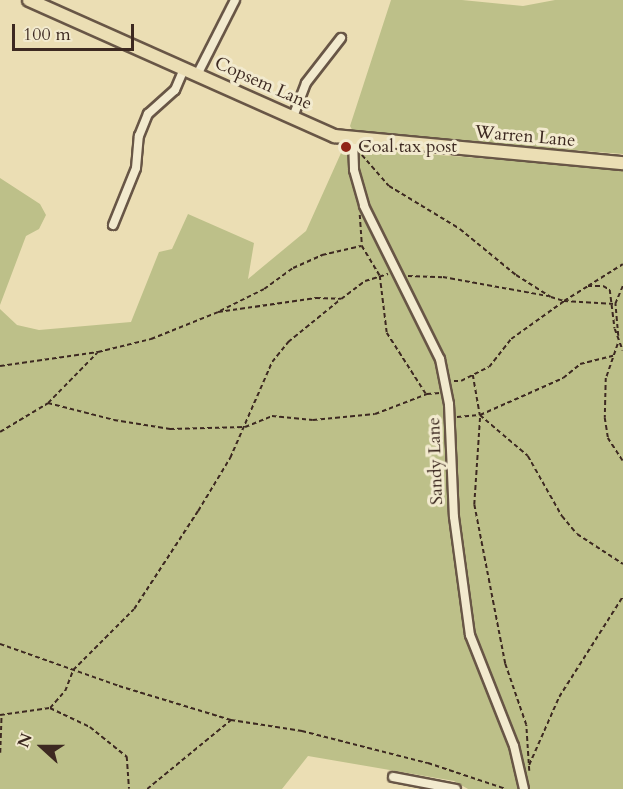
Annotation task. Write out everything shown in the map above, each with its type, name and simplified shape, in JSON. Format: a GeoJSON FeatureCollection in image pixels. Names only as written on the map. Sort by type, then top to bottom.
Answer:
{"type":"FeatureCollection","features":[{"type":"Feature","properties":{"kind":"main road","name":"Copsem Lane"},"geometry":{"type":"LineString","coordinates":[[29,0],[294,117],[353,140]]}},
{"type":"Feature","properties":{"kind":"main road","name":"Warren Lane"},"geometry":{"type":"LineString","coordinates":[[353,140],[623,163]]}},
{"type":"Feature","properties":{"kind":"street"},"geometry":{"type":"LineString","coordinates":[[197,75],[235,0]]}},
{"type":"Feature","properties":{"kind":"street"},"geometry":{"type":"LineString","coordinates":[[294,117],[306,83],[341,38]]}},
{"type":"Feature","properties":{"kind":"street"},"geometry":{"type":"LineString","coordinates":[[113,225],[136,168],[139,136],[148,114],[175,90],[184,69]]}},
{"type":"Feature","properties":{"kind":"street","name":"Sandy Lane"},"geometry":{"type":"LineString","coordinates":[[353,140],[352,156],[360,194],[440,359],[447,393],[454,517],[470,636],[514,746],[524,789]]}},
{"type":"Feature","properties":{"kind":"street"},"geometry":{"type":"LineString","coordinates":[[393,777],[456,789]]}},
{"type":"Feature","properties":{"kind":"path"},"geometry":{"type":"LineString","coordinates":[[352,156],[363,155],[389,186],[460,229],[516,275],[550,297]]}},
{"type":"Feature","properties":{"kind":"path"},"geometry":{"type":"LineString","coordinates":[[360,194],[362,246],[380,276],[387,333],[427,394]]}},
{"type":"Feature","properties":{"kind":"path"},"geometry":{"type":"LineString","coordinates":[[0,366],[98,352],[151,339],[218,312],[264,289],[293,268],[322,255],[362,246]]}},
{"type":"Feature","properties":{"kind":"path"},"geometry":{"type":"LineString","coordinates":[[444,380],[461,381],[489,367],[511,339],[623,264]]}},
{"type":"Feature","properties":{"kind":"path"},"geometry":{"type":"LineString","coordinates":[[50,708],[65,691],[73,670],[134,609],[215,484],[245,427],[272,362],[288,342],[341,298],[365,281],[380,276]]}},
{"type":"Feature","properties":{"kind":"path"},"geometry":{"type":"LineString","coordinates":[[402,277],[443,277],[550,297],[564,302],[614,304]]}},
{"type":"Feature","properties":{"kind":"path"},"geometry":{"type":"LineString","coordinates":[[614,304],[623,285]]}},
{"type":"Feature","properties":{"kind":"path"},"geometry":{"type":"LineString","coordinates":[[588,286],[603,286],[610,290],[614,304],[618,345],[606,378],[605,418],[608,438],[623,461]]}},
{"type":"Feature","properties":{"kind":"path"},"geometry":{"type":"LineString","coordinates":[[218,312],[316,298],[341,298]]}},
{"type":"Feature","properties":{"kind":"path"},"geometry":{"type":"LineString","coordinates":[[618,345],[623,351]]}},
{"type":"Feature","properties":{"kind":"path"},"geometry":{"type":"LineString","coordinates":[[0,432],[48,403],[98,352]]}},
{"type":"Feature","properties":{"kind":"path"},"geometry":{"type":"LineString","coordinates":[[449,417],[480,415],[563,378],[580,364],[613,356]]}},
{"type":"Feature","properties":{"kind":"path"},"geometry":{"type":"LineString","coordinates":[[473,375],[480,415],[474,505],[503,654],[526,725],[528,767]]}},
{"type":"Feature","properties":{"kind":"path"},"geometry":{"type":"LineString","coordinates":[[48,403],[114,420],[170,429],[245,427],[272,416],[313,420],[375,414],[427,394],[447,393]]}},
{"type":"Feature","properties":{"kind":"path"},"geometry":{"type":"LineString","coordinates":[[480,415],[528,456],[562,516],[577,534],[623,564]]}},
{"type":"Feature","properties":{"kind":"path"},"geometry":{"type":"LineString","coordinates":[[522,780],[559,697],[623,596]]}},
{"type":"Feature","properties":{"kind":"path"},"geometry":{"type":"LineString","coordinates":[[0,644],[73,670],[231,720],[302,731],[428,763],[506,789]]}},
{"type":"Feature","properties":{"kind":"path"},"geometry":{"type":"LineString","coordinates":[[0,753],[1,715],[50,708],[90,727],[127,757],[129,789]]}},
{"type":"Feature","properties":{"kind":"path"},"geometry":{"type":"LineString","coordinates":[[147,789],[231,720]]}},
{"type":"Feature","properties":{"kind":"green space"},"geometry":{"type":"Polygon","coordinates":[[[391,0],[462,0],[523,6],[555,0],[623,0],[623,154],[354,133],[350,126],[391,0]]]}},
{"type":"Feature","properties":{"kind":"green space"},"geometry":{"type":"Polygon","coordinates":[[[374,150],[623,169],[623,789],[468,789],[454,781],[308,756],[282,789],[0,789],[0,309],[17,325],[39,330],[131,322],[159,252],[172,249],[188,214],[254,243],[248,279],[306,231],[341,153],[374,150]]]}},
{"type":"Feature","properties":{"kind":"green space"},"geometry":{"type":"Polygon","coordinates":[[[0,178],[40,204],[46,215],[39,229],[26,236],[0,305],[0,178]]]}},
{"type":"Feature","properties":{"kind":"place","name":"Coal tax post"},"geometry":{"type":"Point","coordinates":[346,147]}}]}
